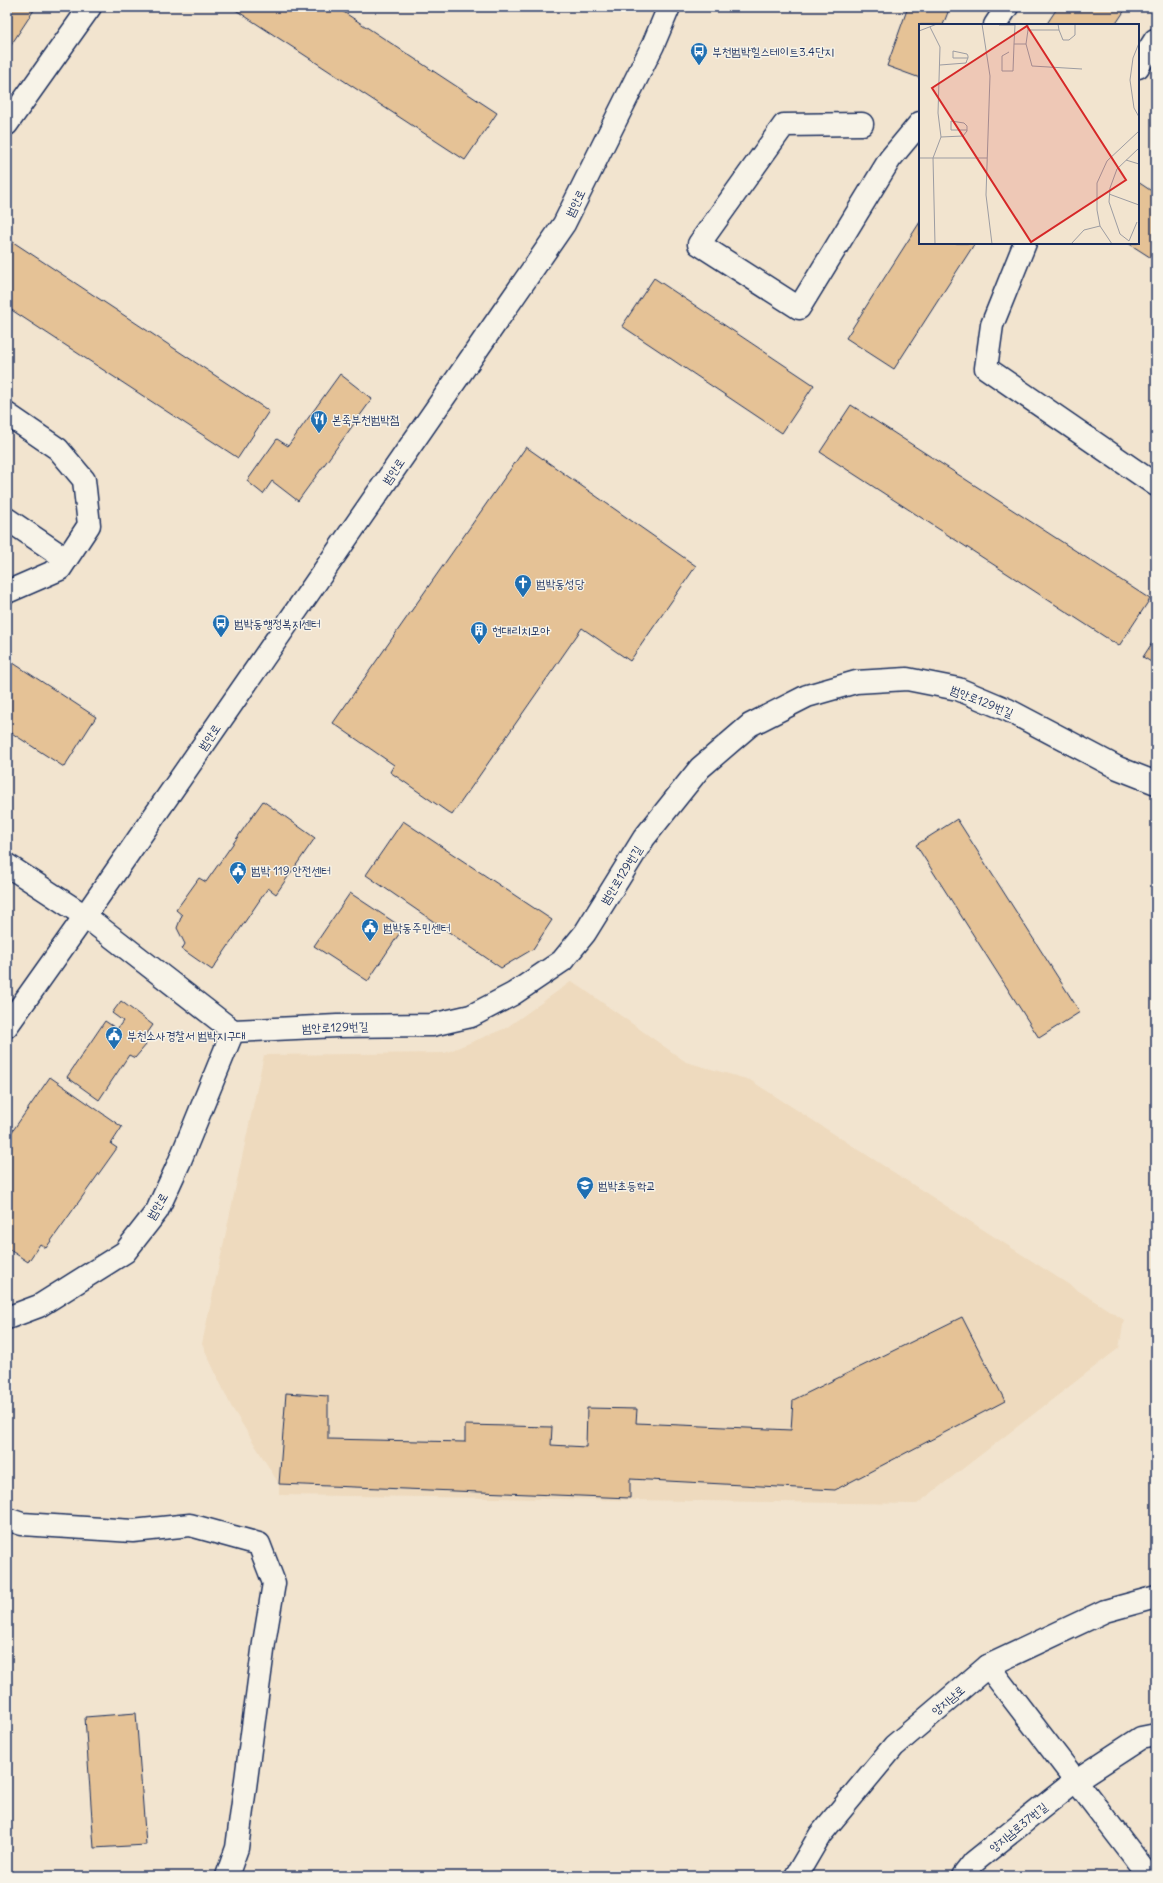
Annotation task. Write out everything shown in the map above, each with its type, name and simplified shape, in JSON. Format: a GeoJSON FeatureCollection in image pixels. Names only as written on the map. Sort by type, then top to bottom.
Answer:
{"type":"FeatureCollection","features":[{"type":"Feature","properties":{"kind":"street"},"geometry":{"type":"LineString","coordinates":[[7,124],[90,7]]}},
{"type":"Feature","properties":{"kind":"street","name":"범안로"},"geometry":{"type":"LineString","coordinates":[[7,1026],[85,916],[564,224],[653,45],[670,7]]}},
{"type":"Feature","properties":{"kind":"street"},"geometry":{"type":"LineString","coordinates":[[995,24],[1008,7]]}},
{"type":"Feature","properties":{"kind":"street"},"geometry":{"type":"LineString","coordinates":[[1139,65],[1156,39]]}},
{"type":"Feature","properties":{"kind":"street"},"geometry":{"type":"LineString","coordinates":[[862,124],[784,124],[699,244],[799,308],[890,159],[919,124]]}},
{"type":"Feature","properties":{"kind":"street"},"geometry":{"type":"LineString","coordinates":[[1024,244],[992,325],[986,368],[1156,485]]}},
{"type":"Feature","properties":{"kind":"street"},"geometry":{"type":"LineString","coordinates":[[7,414],[58,449],[84,480],[89,524],[60,569],[7,592]]}},
{"type":"Feature","properties":{"kind":"street"},"geometry":{"type":"LineString","coordinates":[[7,519],[66,559]]}},
{"type":"Feature","properties":{"kind":"street","name":"범안로129번길"},"geometry":{"type":"LineString","coordinates":[[233,1031],[337,1026],[432,1025],[471,1016],[514,994],[562,961],[585,933],[644,838],[700,768],[750,725],[807,696],[856,682],[907,679],[958,689],[1008,710],[1118,768],[1156,783]]}},
{"type":"Feature","properties":{"kind":"street"},"geometry":{"type":"LineString","coordinates":[[7,865],[85,916],[233,1031]]}},
{"type":"Feature","properties":{"kind":"street","name":"범안로"},"geometry":{"type":"LineString","coordinates":[[7,1318],[39,1306],[125,1252],[157,1211],[179,1163],[233,1031]]}},
{"type":"Feature","properties":{"kind":"street"},"geometry":{"type":"LineString","coordinates":[[7,1519],[22,1524],[133,1531],[190,1525],[259,1544],[274,1583],[264,1643],[237,1848],[227,1876]]}},
{"type":"Feature","properties":{"kind":"street","name":"양지남로"},"geometry":{"type":"LineString","coordinates":[[796,1876],[820,1835],[894,1746],[988,1666],[1105,1611],[1156,1597]]}},
{"type":"Feature","properties":{"kind":"street"},"geometry":{"type":"LineString","coordinates":[[988,1666],[1149,1876]]}},
{"type":"Feature","properties":{"kind":"street","name":"양지남로37번길"},"geometry":{"type":"LineString","coordinates":[[963,1876],[974,1862],[1075,1781],[1141,1738],[1156,1734]]}},
{"type":"Feature","properties":{"kind":"shaded area","name":"범박초등학교"},"geometry":{"type":"Polygon","coordinates":[[[572,981],[686,1062],[750,1080],[1124,1320],[1119,1348],[917,1504],[279,1495],[279,1484],[231,1406],[202,1344],[264,1055],[445,1053],[506,1028],[572,981]]]}},
{"type":"Feature","properties":{"kind":"building"},"geometry":{"type":"Polygon","coordinates":[[[7,7],[36,7],[7,51],[7,7]]]}},
{"type":"Feature","properties":{"kind":"building"},"geometry":{"type":"Polygon","coordinates":[[[231,7],[336,7],[497,113],[465,160],[231,7]]]}},
{"type":"Feature","properties":{"kind":"building"},"geometry":{"type":"Polygon","coordinates":[[[908,7],[950,7],[943,24],[919,24],[919,78],[887,66],[908,7]]]}},
{"type":"Feature","properties":{"kind":"building"},"geometry":{"type":"Polygon","coordinates":[[[1058,7],[1127,7],[1116,24],[1047,24],[1058,7]]]}},
{"type":"Feature","properties":{"kind":"building"},"geometry":{"type":"Polygon","coordinates":[[[1139,183],[1156,194],[1156,261],[1130,244],[1139,244],[1139,183]]]}},
{"type":"Feature","properties":{"kind":"building"},"geometry":{"type":"Polygon","coordinates":[[[919,224],[919,244],[974,244],[894,369],[846,338],[919,224]]]}},
{"type":"Feature","properties":{"kind":"building"},"geometry":{"type":"Polygon","coordinates":[[[7,238],[269,411],[238,458],[7,307],[7,238]]]}},
{"type":"Feature","properties":{"kind":"building"},"geometry":{"type":"Polygon","coordinates":[[[654,278],[814,385],[782,433],[622,326],[654,278]]]}},
{"type":"Feature","properties":{"kind":"building"},"geometry":{"type":"Polygon","coordinates":[[[340,374],[372,399],[298,501],[272,481],[263,494],[247,481],[277,439],[288,446],[340,374]]]}},
{"type":"Feature","properties":{"kind":"building"},"geometry":{"type":"Polygon","coordinates":[[[851,405],[1150,599],[1119,646],[820,452],[851,405]]]}},
{"type":"Feature","properties":{"kind":"building","name":"현대리치모아"},"geometry":{"type":"Polygon","coordinates":[[[526,447],[696,566],[630,661],[582,628],[452,815],[390,772],[394,765],[333,723],[526,447]]]}},
{"type":"Feature","properties":{"kind":"building"},"geometry":{"type":"Polygon","coordinates":[[[1156,637],[1156,665],[1143,657],[1156,637]]]}},
{"type":"Feature","properties":{"kind":"building"},"geometry":{"type":"Polygon","coordinates":[[[7,659],[96,717],[64,767],[7,730],[7,659]]]}},
{"type":"Feature","properties":{"kind":"building","name":"범박 119 안전센터"},"geometry":{"type":"Polygon","coordinates":[[[263,801],[315,838],[276,894],[268,888],[212,970],[182,949],[185,944],[177,928],[182,915],[176,910],[199,878],[206,882],[263,801]]]}},
{"type":"Feature","properties":{"kind":"building"},"geometry":{"type":"Polygon","coordinates":[[[957,819],[1080,1012],[1039,1038],[916,845],[957,819]]]}},
{"type":"Feature","properties":{"kind":"building"},"geometry":{"type":"Polygon","coordinates":[[[403,821],[552,920],[533,949],[501,968],[366,875],[403,821]]]}},
{"type":"Feature","properties":{"kind":"building","name":"범박동주민센터"},"geometry":{"type":"Polygon","coordinates":[[[350,893],[403,928],[368,981],[314,946],[350,893]]]}},
{"type":"Feature","properties":{"kind":"building","name":"부천소사경찰서 범박지구대"},"geometry":{"type":"Polygon","coordinates":[[[121,1001],[153,1025],[141,1042],[146,1045],[135,1058],[129,1055],[99,1100],[67,1077],[105,1021],[117,1029],[123,1021],[112,1013],[121,1001]]]}},
{"type":"Feature","properties":{"kind":"building"},"geometry":{"type":"Polygon","coordinates":[[[50,1077],[122,1127],[111,1144],[117,1148],[46,1248],[40,1244],[28,1262],[7,1248],[7,1139],[50,1077]]]}},
{"type":"Feature","properties":{"kind":"building"},"geometry":{"type":"Polygon","coordinates":[[[962,1317],[1005,1401],[835,1490],[630,1479],[630,1498],[279,1484],[286,1393],[328,1396],[328,1439],[465,1442],[465,1425],[552,1427],[551,1445],[586,1447],[587,1408],[637,1409],[636,1423],[791,1430],[793,1400],[962,1317]]]}},
{"type":"Feature","properties":{"kind":"building"},"geometry":{"type":"Polygon","coordinates":[[[136,1713],[146,1845],[94,1848],[85,1717],[136,1713]]]}},
{"type":"Feature","properties":{"kind":"place","name":"부천범박힐스테이트3.4단지"},"geometry":{"type":"Point","coordinates":[699,66]}},
{"type":"Feature","properties":{"kind":"place","name":"본죽부천범박점"},"geometry":{"type":"Point","coordinates":[319,434]}},
{"type":"Feature","properties":{"kind":"place","name":"범박동성당"},"geometry":{"type":"Point","coordinates":[523,598]}},
{"type":"Feature","properties":{"kind":"place","name":"범박동행정복지센터"},"geometry":{"type":"Point","coordinates":[221,638]}},
{"type":"Feature","properties":{"kind":"place","name":"현대리치모아"},"geometry":{"type":"Point","coordinates":[479,645]}},
{"type":"Feature","properties":{"kind":"place","name":"범박 119 안전센터"},"geometry":{"type":"Point","coordinates":[238,885]}},
{"type":"Feature","properties":{"kind":"place","name":"범박동주민센터"},"geometry":{"type":"Point","coordinates":[370,942]}},
{"type":"Feature","properties":{"kind":"place","name":"부천소사경찰서 범박지구대"},"geometry":{"type":"Point","coordinates":[114,1050]}},
{"type":"Feature","properties":{"kind":"place","name":"범박초등학교"},"geometry":{"type":"Point","coordinates":[585,1200]}}]}
